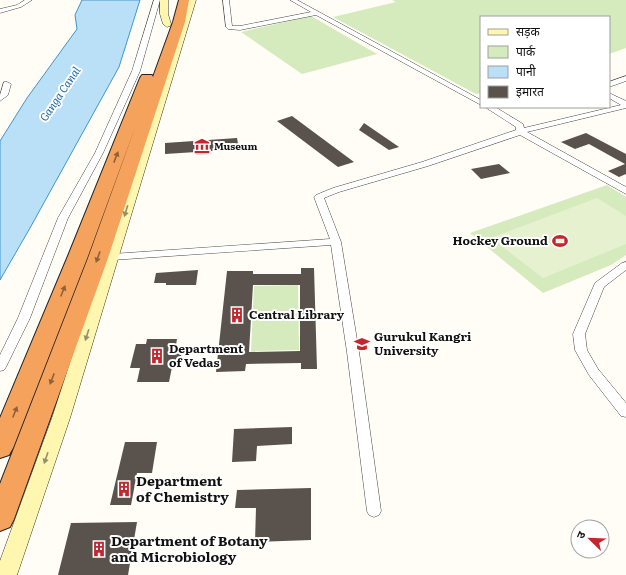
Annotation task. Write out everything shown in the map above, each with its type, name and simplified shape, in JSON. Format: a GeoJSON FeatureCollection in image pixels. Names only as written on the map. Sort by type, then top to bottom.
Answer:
{"type":"FeatureCollection","features":[{"type":"Feature","properties":{"kind":"highway"},"geometry":{"type":"LineString","coordinates":[[0,448],[78,256],[174,0]]}},
{"type":"Feature","properties":{"kind":"highway"},"geometry":{"type":"LineString","coordinates":[[0,519],[100,251],[179,22],[184,0]]}},
{"type":"Feature","properties":{"kind":"street"},"geometry":{"type":"LineString","coordinates":[[0,11],[19,6],[29,0]]}},
{"type":"Feature","properties":{"kind":"street"},"geometry":{"type":"LineString","coordinates":[[0,367],[24,318],[63,218],[100,153],[136,71],[157,0]]}},
{"type":"Feature","properties":{"kind":"street"},"geometry":{"type":"LineString","coordinates":[[164,0],[166,24]]}},
{"type":"Feature","properties":{"kind":"street"},"geometry":{"type":"LineString","coordinates":[[6,575],[61,418],[192,0]]}},
{"type":"Feature","properties":{"kind":"street"},"geometry":{"type":"LineString","coordinates":[[226,0],[230,28],[240,28],[316,13]]}},
{"type":"Feature","properties":{"kind":"street"},"geometry":{"type":"LineString","coordinates":[[293,0],[387,50],[480,102]]}},
{"type":"Feature","properties":{"kind":"street"},"geometry":{"type":"LineString","coordinates":[[610,85],[626,78]]}},
{"type":"Feature","properties":{"kind":"street"},"geometry":{"type":"LineString","coordinates":[[0,99],[4,95],[7,84]]}},
{"type":"Feature","properties":{"kind":"street"},"geometry":{"type":"LineString","coordinates":[[610,96],[626,105]]}},
{"type":"Feature","properties":{"kind":"street"},"geometry":{"type":"LineString","coordinates":[[374,511],[353,352],[336,242],[319,197],[342,188],[440,159],[516,134],[520,131],[626,105]]}},
{"type":"Feature","properties":{"kind":"street"},"geometry":{"type":"LineString","coordinates":[[491,108],[514,121],[520,126],[520,131]]}},
{"type":"Feature","properties":{"kind":"street"},"geometry":{"type":"LineString","coordinates":[[520,131],[624,186]]}},
{"type":"Feature","properties":{"kind":"street"},"geometry":{"type":"LineString","coordinates":[[112,257],[336,242]]}},
{"type":"Feature","properties":{"kind":"street"},"geometry":{"type":"LineString","coordinates":[[626,265],[599,285],[579,334],[581,350],[593,372],[626,412]]}},
{"type":"Feature","properties":{"kind":"green space"},"geometry":{"type":"Polygon","coordinates":[[[392,0],[626,0],[626,48],[610,54],[610,16],[480,16],[480,93],[476,94],[333,17],[396,2],[392,0]]]}},
{"type":"Feature","properties":{"kind":"green space"},"geometry":{"type":"Polygon","coordinates":[[[311,16],[377,54],[302,74],[241,32],[311,16]]]}},
{"type":"Feature","properties":{"kind":"green space","name":"Hockey Ground"},"geometry":{"type":"Polygon","coordinates":[[[607,185],[626,197],[626,255],[611,265],[543,293],[470,233],[607,185]]]}},
{"type":"Feature","properties":{"kind":"green space","name":"Hockey Ground"},"geometry":{"type":"Polygon","coordinates":[[[597,198],[626,216],[626,244],[543,278],[491,238],[597,198]]]}},
{"type":"Feature","properties":{"kind":"green space"},"geometry":{"type":"Polygon","coordinates":[[[298,285],[299,350],[251,351],[254,286],[298,285]]]}},
{"type":"Feature","properties":{"kind":"water","name":"Ganga Canal"},"geometry":{"type":"Polygon","coordinates":[[[82,0],[140,0],[119,67],[0,280],[0,141],[27,98],[77,29],[75,15],[82,0]]]}},
{"type":"Feature","properties":{"kind":"building"},"geometry":{"type":"Polygon","coordinates":[[[292,116],[354,162],[338,167],[277,121],[292,116]]]}},
{"type":"Feature","properties":{"kind":"building"},"geometry":{"type":"Polygon","coordinates":[[[364,123],[399,147],[389,150],[359,130],[364,123]]]}},
{"type":"Feature","properties":{"kind":"building"},"geometry":{"type":"Polygon","coordinates":[[[586,133],[626,154],[626,174],[619,177],[608,171],[625,164],[589,144],[575,149],[561,142],[586,133]]]}},
{"type":"Feature","properties":{"kind":"building","name":"Museum"},"geometry":{"type":"Polygon","coordinates":[[[237,138],[239,149],[211,151],[211,154],[196,155],[196,152],[165,154],[165,143],[237,138]]]}},
{"type":"Feature","properties":{"kind":"building"},"geometry":{"type":"Polygon","coordinates":[[[499,164],[510,173],[481,179],[471,169],[499,164]]]}},
{"type":"Feature","properties":{"kind":"building","name":"Central Library"},"geometry":{"type":"Polygon","coordinates":[[[301,268],[314,268],[317,369],[301,369],[301,363],[246,364],[245,371],[216,372],[227,271],[253,271],[253,274],[301,274],[301,268]],[[253,285],[249,352],[300,351],[300,285],[253,285]]]}},
{"type":"Feature","properties":{"kind":"building"},"geometry":{"type":"Polygon","coordinates":[[[198,270],[196,285],[166,285],[166,283],[154,283],[156,273],[198,270]]]}},
{"type":"Feature","properties":{"kind":"building","name":"Department of Vedas"},"geometry":{"type":"Polygon","coordinates":[[[147,339],[177,339],[175,351],[182,351],[180,362],[173,362],[169,382],[137,382],[140,368],[130,368],[136,344],[146,344],[147,339]]]}},
{"type":"Feature","properties":{"kind":"building"},"geometry":{"type":"Polygon","coordinates":[[[292,427],[292,444],[257,446],[256,461],[232,462],[234,429],[292,427]]]}},
{"type":"Feature","properties":{"kind":"building","name":"Department of Chemistry"},"geometry":{"type":"Polygon","coordinates":[[[125,442],[157,442],[152,473],[137,473],[131,505],[110,505],[125,442]]]}},
{"type":"Feature","properties":{"kind":"building"},"geometry":{"type":"Polygon","coordinates":[[[311,488],[311,540],[255,542],[256,508],[235,508],[237,490],[311,488]]]}},
{"type":"Feature","properties":{"kind":"building","name":"Department of Botany and Microbiology"},"geometry":{"type":"Polygon","coordinates":[[[137,522],[128,575],[58,575],[71,523],[137,522]]]}},
{"type":"Feature","properties":{"kind":"place","name":"Museum"},"geometry":{"type":"Point","coordinates":[202,146]}},
{"type":"Feature","properties":{"kind":"place","name":"Hockey Ground"},"geometry":{"type":"Point","coordinates":[560,241]}},
{"type":"Feature","properties":{"kind":"place","name":"Central Library"},"geometry":{"type":"Point","coordinates":[237,315]}},
{"type":"Feature","properties":{"kind":"place","name":"Gurukul Kangri University"},"geometry":{"type":"Point","coordinates":[362,344]}},
{"type":"Feature","properties":{"kind":"place","name":"Department of Vedas"},"geometry":{"type":"Point","coordinates":[157,356]}},
{"type":"Feature","properties":{"kind":"place","name":"Department of Chemistry"},"geometry":{"type":"Point","coordinates":[124,489]}},
{"type":"Feature","properties":{"kind":"place","name":"Department of Botany and Microbiology"},"geometry":{"type":"Point","coordinates":[99,549]}}]}
